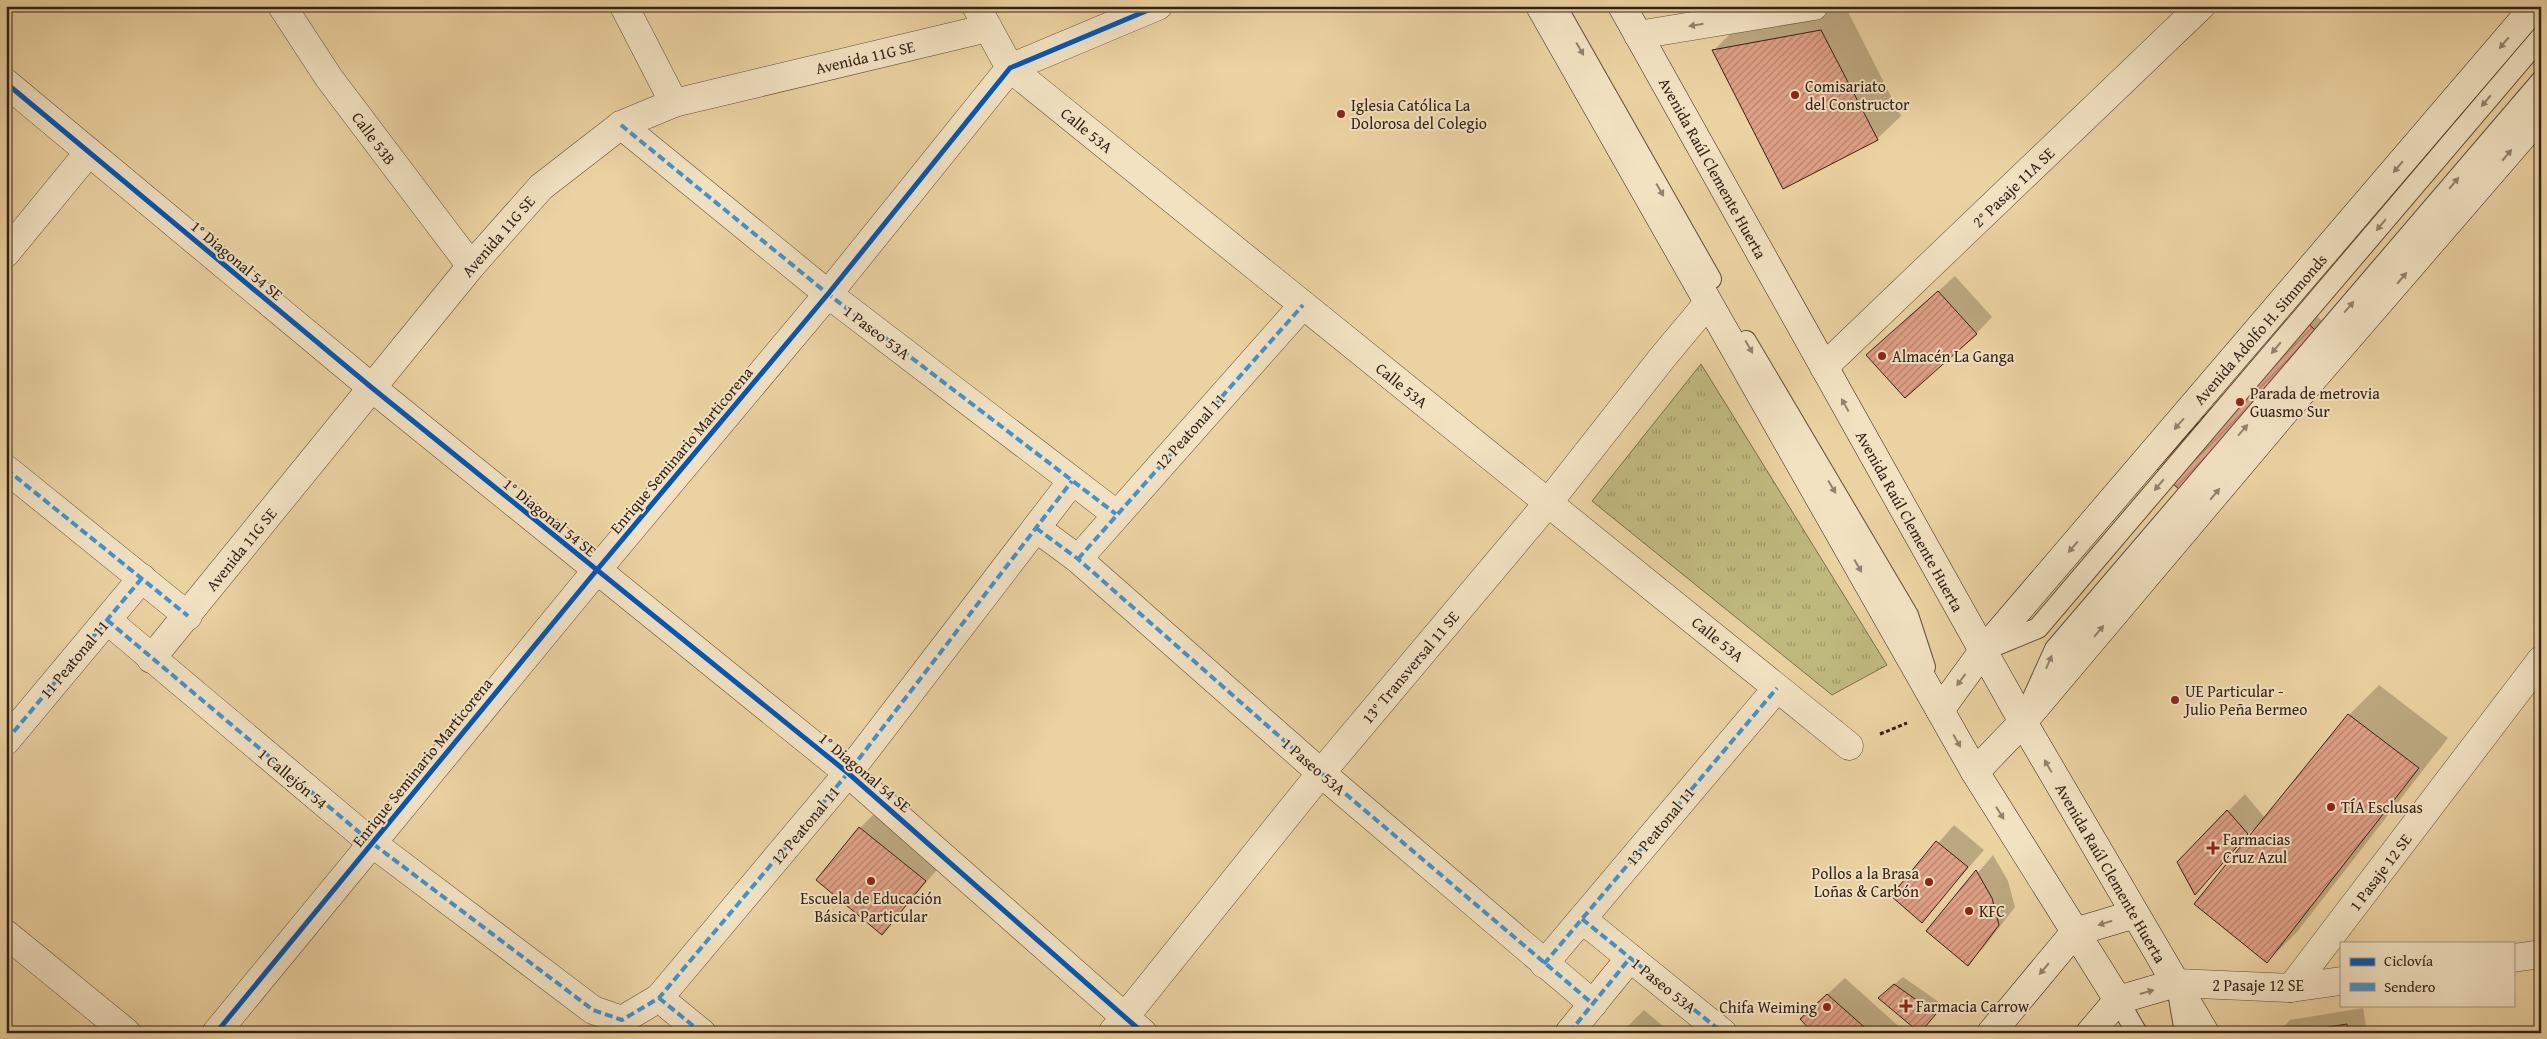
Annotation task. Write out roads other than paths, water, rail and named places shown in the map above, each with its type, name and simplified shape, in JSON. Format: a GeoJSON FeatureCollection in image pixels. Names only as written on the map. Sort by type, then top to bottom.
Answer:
{"type":"FeatureCollection","features":[{"type":"Feature","properties":{"kind":"street","name":"Calle 53B"},"geometry":{"type":"LineString","coordinates":[[282,6],[329,78],[471,266]]}},
{"type":"Feature","properties":{"kind":"street"},"geometry":{"type":"LineString","coordinates":[[624,6],[674,103]]}},
{"type":"Feature","properties":{"kind":"street"},"geometry":{"type":"LineString","coordinates":[[1010,68],[1158,6]]}},
{"type":"Feature","properties":{"kind":"street"},"geometry":{"type":"LineString","coordinates":[[1540,6],[1975,772],[2118,1000],[2090,1033]]}},
{"type":"Feature","properties":{"kind":"street","name":"Avenida Raúl Clemente Huerta"},"geometry":{"type":"LineString","coordinates":[[1622,6],[2023,722],[2205,1033]]}},
{"type":"Feature","properties":{"kind":"street"},"geometry":{"type":"LineString","coordinates":[[1638,35],[1814,6]]}},
{"type":"Feature","properties":{"kind":"street","name":"2° Pasaje 11A SE"},"geometry":{"type":"LineString","coordinates":[[1824,367],[2201,6]]}},
{"type":"Feature","properties":{"kind":"street","name":"Avenida Adolfo H. Simmonds"},"geometry":{"type":"LineString","coordinates":[[1940,710],[1983,651],[2535,6]]}},
{"type":"Feature","properties":{"kind":"street","name":"Avenida 11G SE"},"geometry":{"type":"LineString","coordinates":[[151,659],[188,616],[371,387],[471,266],[542,187],[621,125],[674,103],[982,17]]}},
{"type":"Feature","properties":{"kind":"street","name":"Calle 53A"},"geometry":{"type":"LineString","coordinates":[[982,17],[1010,68],[1850,746]]}},
{"type":"Feature","properties":{"kind":"street","name":"Enrique Seminario Marticorena"},"geometry":{"type":"LineString","coordinates":[[216,1033],[596,570],[828,294],[1010,68]]}},
{"type":"Feature","properties":{"kind":"street","name":"1° Diagonal 54 SE"},"geometry":{"type":"LineString","coordinates":[[6,83],[371,387],[848,773],[1127,1028]]}},
{"type":"Feature","properties":{"kind":"street"},"geometry":{"type":"LineString","coordinates":[[1975,772],[2023,722],[2280,416],[2541,115]]}},
{"type":"Feature","properties":{"kind":"street","name":"1 Paseo 53A"},"geometry":{"type":"LineString","coordinates":[[621,125],[828,294],[1116,514]]}},
{"type":"Feature","properties":{"kind":"street"},"geometry":{"type":"LineString","coordinates":[[6,253],[89,152]]}},
{"type":"Feature","properties":{"kind":"street","name":"13° Transversal 11 SE"},"geometry":{"type":"LineString","coordinates":[[1127,1028],[1321,773],[1548,503],[1662,358],[1708,303]]}},
{"type":"Feature","properties":{"kind":"street","name":"12 Peatonal 11"},"geometry":{"type":"LineString","coordinates":[[1078,559],[1303,304]]}},
{"type":"Feature","properties":{"kind":"street"},"geometry":{"type":"LineString","coordinates":[[6,469],[188,616]]}},
{"type":"Feature","properties":{"kind":"street","name":"12 Peatonal 11"},"geometry":{"type":"LineString","coordinates":[[485,928],[593,1010],[622,1020],[659,998],[848,773],[1072,481]]}},
{"type":"Feature","properties":{"kind":"street","name":"1 Paseo 53A"},"geometry":{"type":"LineString","coordinates":[[1036,528],[1078,559],[1321,773],[1593,1004]]}},
{"type":"Feature","properties":{"kind":"street","name":"11 Peatonal 11"},"geometry":{"type":"LineString","coordinates":[[6,741],[142,578]]}},
{"type":"Feature","properties":{"kind":"street","name":"1 Callejón 54"},"geometry":{"type":"LineString","coordinates":[[107,620],[151,659],[372,843],[485,928]]}},
{"type":"Feature","properties":{"kind":"street","name":"1 Pasaje 12 SE"},"geometry":{"type":"LineString","coordinates":[[2291,988],[2541,660]]}},
{"type":"Feature","properties":{"kind":"street","name":"13 Peatonal 11"},"geometry":{"type":"LineString","coordinates":[[1544,964],[1777,688]]}},
{"type":"Feature","properties":{"kind":"street"},"geometry":{"type":"LineString","coordinates":[[1990,1033],[2075,932],[2135,914]]}},
{"type":"Feature","properties":{"kind":"street","name":"1 Paseo 53A"},"geometry":{"type":"LineString","coordinates":[[1582,919],[1723,1033]]}},
{"type":"Feature","properties":{"kind":"street"},"geometry":{"type":"LineString","coordinates":[[6,934],[127,1033]]}},
{"type":"Feature","properties":{"kind":"street"},"geometry":{"type":"LineString","coordinates":[[2514,958],[2541,954]]}},
{"type":"Feature","properties":{"kind":"street"},"geometry":{"type":"LineString","coordinates":[[1569,1033],[1630,958]]}},
{"type":"Feature","properties":{"kind":"street","name":"2 Pasaje 12 SE"},"geometry":{"type":"LineString","coordinates":[[2118,1000],[2176,983],[2291,988],[2340,982]]}},
{"type":"Feature","properties":{"kind":"street"},"geometry":{"type":"LineString","coordinates":[[659,998],[702,1033]]}},
{"type":"Feature","properties":{"kind":"lane"},"geometry":{"type":"LineString","coordinates":[[1556,6],[1755,357],[1908,615],[1940,710]]}},
{"type":"Feature","properties":{"kind":"lane","name":"Avenida Adolfo H. Simmonds"},"geometry":{"type":"LineString","coordinates":[[1983,651],[2038,628],[2541,37]]}},
{"type":"Feature","properties":{"kind":"lane"},"geometry":{"type":"LineString","coordinates":[[2023,722],[2055,649],[2541,81]]}},
{"type":"Feature","properties":{"kind":"lane"},"geometry":{"type":"LineString","coordinates":[[2176,983],[2185,1033]]}},
{"type":"Feature","properties":{"kind":"lane"},"geometry":{"type":"LineString","coordinates":[[2118,1000],[2137,1033]]}},
{"type":"Feature","properties":{"kind":"place","name":"Comisariato del Constructor"},"geometry":{"type":"Point","coordinates":[1795,95]}},
{"type":"Feature","properties":{"kind":"place","name":"Iglesia Católica La Dolorosa del Colegio"},"geometry":{"type":"Point","coordinates":[1341,114]}},
{"type":"Feature","properties":{"kind":"place","name":"Almacén La Ganga"},"geometry":{"type":"Point","coordinates":[1882,356]}},
{"type":"Feature","properties":{"kind":"place","name":"Parada de metrovia Guasmo Sur"},"geometry":{"type":"Point","coordinates":[2240,402]}},
{"type":"Feature","properties":{"kind":"place","name":"UE Particular - Julio Peña Bermeo"},"geometry":{"type":"Point","coordinates":[2175,700]}},
{"type":"Feature","properties":{"kind":"place","name":"TÍA Esclusas"},"geometry":{"type":"Point","coordinates":[2331,807]}},
{"type":"Feature","properties":{"kind":"place","name":"Farmacias Cruz Azul"},"geometry":{"type":"Point","coordinates":[2213,848]}},
{"type":"Feature","properties":{"kind":"place","name":"Escuela de Educación Básica Particular"},"geometry":{"type":"Point","coordinates":[871,881]}},
{"type":"Feature","properties":{"kind":"place","name":"Pollos a la Brasa Loñas & Carbón"},"geometry":{"type":"Point","coordinates":[1929,882]}},
{"type":"Feature","properties":{"kind":"place","name":"KFC"},"geometry":{"type":"Point","coordinates":[1969,911]}},
{"type":"Feature","properties":{"kind":"place","name":"Farmacia Carrow"},"geometry":{"type":"Point","coordinates":[1906,1006]}},
{"type":"Feature","properties":{"kind":"place","name":"Chifa Weiming"},"geometry":{"type":"Point","coordinates":[1827,1007]}}]}
